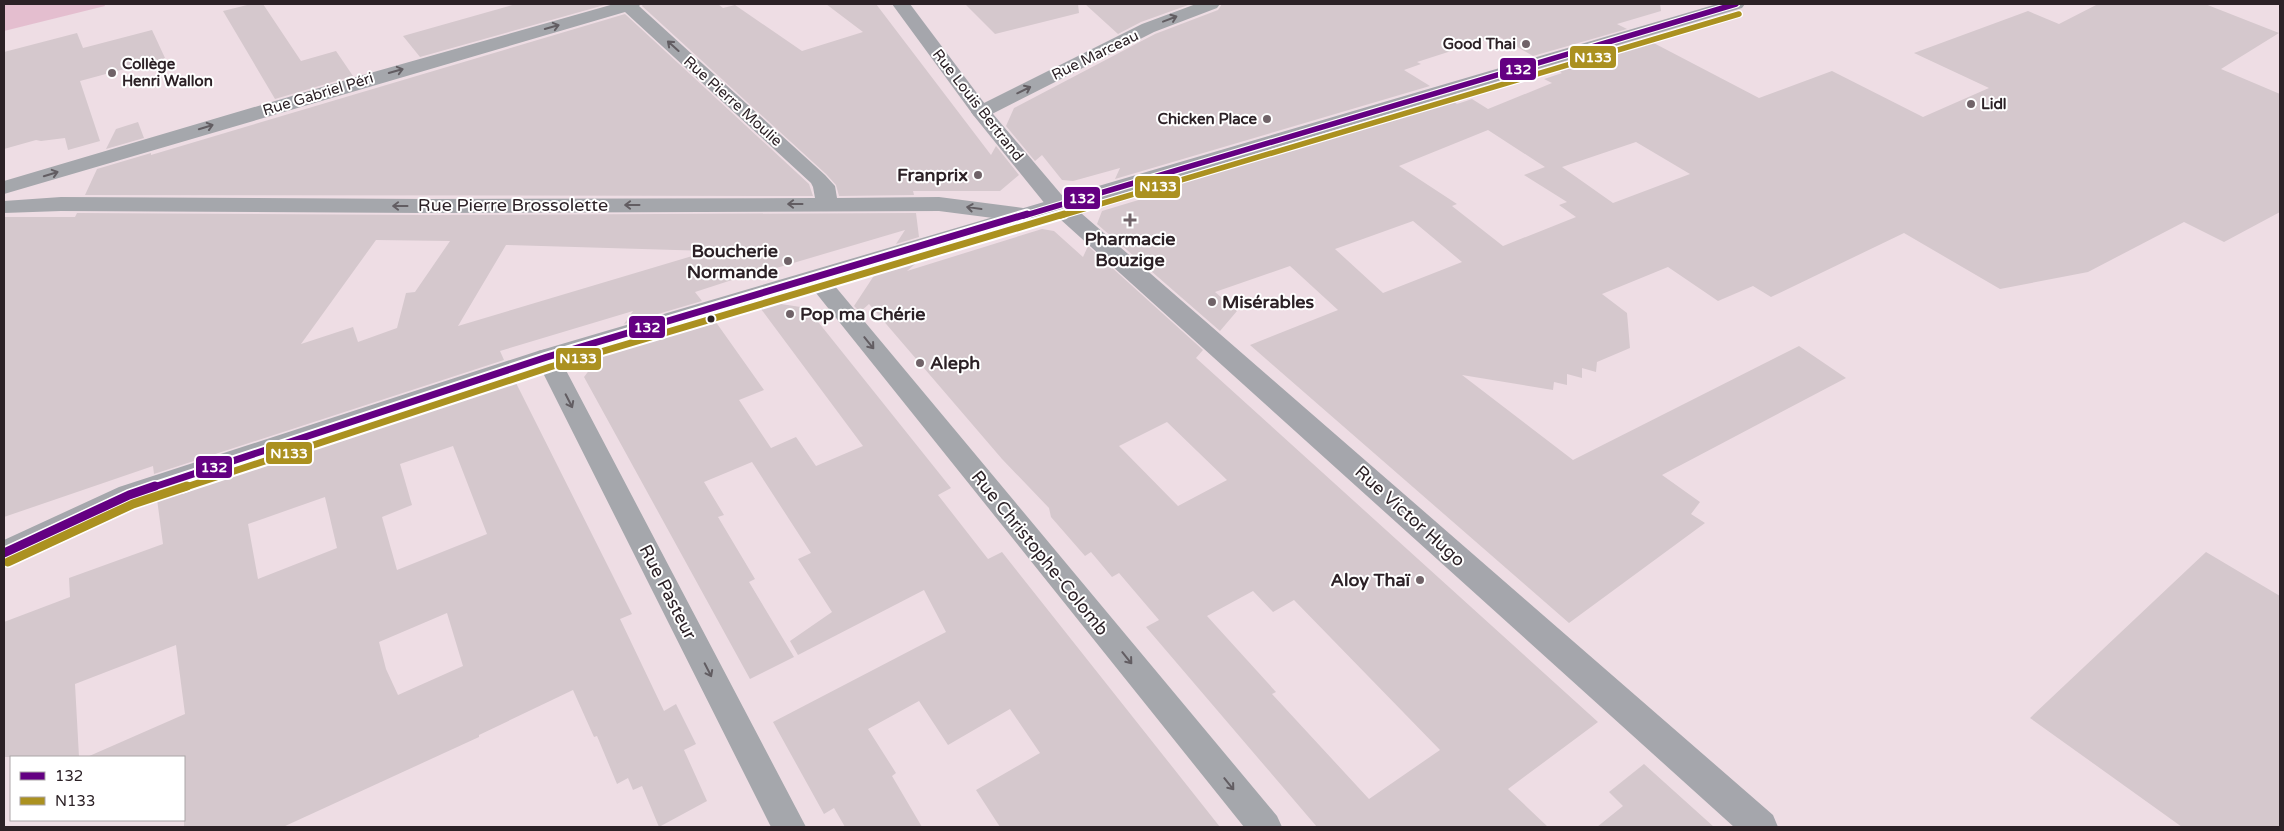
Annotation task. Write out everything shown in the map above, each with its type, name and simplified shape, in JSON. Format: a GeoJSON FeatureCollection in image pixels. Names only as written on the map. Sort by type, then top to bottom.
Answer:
{"type":"FeatureCollection","features":[{"type":"Feature","properties":{"kind":"main road","name":"Rue Louis Bertrand"},"geometry":{"type":"LineString","coordinates":[[901,4],[981,112],[1058,205]]}},
{"type":"Feature","properties":{"kind":"main road","name":"Rue Victor Hugo"},"geometry":{"type":"LineString","coordinates":[[1058,205],[1760,827]]}},
{"type":"Feature","properties":{"kind":"street","name":"Rue Gabriel Péri"},"geometry":{"type":"LineString","coordinates":[[4,188],[362,81],[630,4]]}},
{"type":"Feature","properties":{"kind":"street","name":"Rue Pierre Moulie"},"geometry":{"type":"LineString","coordinates":[[630,4],[818,179],[824,186],[827,204]]}},
{"type":"Feature","properties":{"kind":"street","name":"Rue Marceau"},"geometry":{"type":"LineString","coordinates":[[981,112],[1148,28],[1211,4]]}},
{"type":"Feature","properties":{"kind":"street"},"geometry":{"type":"LineString","coordinates":[[4,553],[129,495],[547,357],[1736,4]]}},
{"type":"Feature","properties":{"kind":"street","name":"Rue Pierre Brossolette"},"geometry":{"type":"LineString","coordinates":[[4,206],[14,208],[61,204],[436,206],[939,204],[1023,215]]}},
{"type":"Feature","properties":{"kind":"street","name":"Rue Christophe-Colomb"},"geometry":{"type":"LineString","coordinates":[[816,278],[1265,827]]}},
{"type":"Feature","properties":{"kind":"street","name":"Rue Pasteur"},"geometry":{"type":"LineString","coordinates":[[547,357],[789,827]]}},
{"type":"Feature","properties":{"kind":"shaded area"},"geometry":{"type":"Polygon","coordinates":[[[4,4],[104,4],[105,6],[4,31],[4,4]]]}},
{"type":"Feature","properties":{"kind":"building"},"geometry":{"type":"Polygon","coordinates":[[[251,4],[263,4],[301,61],[336,51],[353,76],[275,99],[223,11],[251,4]]]}},
{"type":"Feature","properties":{"kind":"building"},"geometry":{"type":"Polygon","coordinates":[[[516,4],[608,4],[420,57],[403,36],[516,4]]]}},
{"type":"Feature","properties":{"kind":"building"},"geometry":{"type":"Polygon","coordinates":[[[643,4],[718,4],[723,8],[735,5],[802,51],[863,32],[826,4],[876,4],[991,155],[996,146],[1019,175],[1000,191],[913,191],[914,195],[839,196],[836,185],[826,174],[642,6],[643,4]]]}},
{"type":"Feature","properties":{"kind":"building"},"geometry":{"type":"Polygon","coordinates":[[[965,4],[1078,4],[1079,13],[995,34],[965,4]]]}},
{"type":"Feature","properties":{"kind":"building"},"geometry":{"type":"Polygon","coordinates":[[[1085,4],[1191,4],[1141,22],[1118,34],[1085,4]]]}},
{"type":"Feature","properties":{"kind":"building"},"geometry":{"type":"Polygon","coordinates":[[[1222,4],[1660,4],[1661,11],[1617,24],[1627,29],[1533,56],[1498,36],[1417,62],[1421,64],[1404,70],[1430,86],[1115,179],[1120,168],[1073,181],[1062,180],[1042,155],[1035,161],[1006,126],[1014,108],[1155,34],[1218,10],[1222,4]]]}},
{"type":"Feature","properties":{"kind":"building"},"geometry":{"type":"Polygon","coordinates":[[[2098,4],[2205,4],[2279,33],[2221,69],[2280,94],[2280,212],[2224,242],[2184,222],[2088,272],[2000,289],[1904,233],[1771,297],[1753,286],[1718,301],[1668,267],[1602,294],[1627,313],[1630,348],[1597,362],[1596,372],[1582,368],[1582,378],[1567,374],[1567,385],[1554,382],[1553,390],[1462,375],[1573,460],[1799,346],[1846,378],[1662,475],[1700,502],[1691,514],[1705,523],[1569,623],[1250,345],[1338,310],[1290,266],[1215,292],[1237,311],[1220,331],[1097,224],[1102,211],[1165,192],[1135,192],[1448,98],[1457,104],[1472,99],[1488,109],[1552,83],[1544,79],[1562,73],[1551,67],[1646,39],[1759,98],[1832,71],[1923,117],[1989,88],[1914,53],[2028,11],[2059,24],[2098,4]],[[1488,130],[1399,166],[1457,204],[1452,206],[1503,246],[1576,217],[1559,205],[1567,202],[1524,175],[1545,167],[1488,130]],[[1636,142],[1562,167],[1613,203],[1690,174],[1636,142]],[[1413,221],[1335,249],[1383,293],[1462,262],[1413,221]]]}},
{"type":"Feature","properties":{"kind":"building"},"geometry":{"type":"Polygon","coordinates":[[[625,14],[809,184],[813,196],[85,195],[97,169],[151,153],[151,155],[625,14]]]}},
{"type":"Feature","properties":{"kind":"building"},"geometry":{"type":"Polygon","coordinates":[[[152,30],[165,58],[80,81],[100,141],[68,150],[65,138],[36,140],[4,149],[4,52],[77,33],[83,48],[152,30]]]}},
{"type":"Feature","properties":{"kind":"building"},"geometry":{"type":"Polygon","coordinates":[[[138,122],[144,138],[106,149],[116,129],[138,122]]]}},
{"type":"Feature","properties":{"kind":"building"},"geometry":{"type":"Polygon","coordinates":[[[77,213],[426,215],[916,213],[919,237],[896,244],[905,230],[739,279],[737,277],[695,292],[702,301],[624,324],[633,311],[500,351],[504,360],[154,474],[153,466],[4,517],[4,217],[75,217],[77,213]],[[376,240],[301,344],[353,327],[358,342],[397,328],[406,293],[415,292],[450,241],[376,240]],[[506,245],[458,326],[709,251],[506,245]]]}},
{"type":"Feature","properties":{"kind":"building"},"geometry":{"type":"Polygon","coordinates":[[[1042,229],[1054,231],[1083,257],[1088,246],[1203,350],[1196,358],[1598,722],[1508,789],[1548,827],[1317,827],[1146,627],[1159,620],[1119,573],[1112,577],[1091,552],[1085,556],[1051,517],[1049,508],[1002,459],[869,304],[860,312],[854,306],[879,268],[921,256],[921,259],[907,271],[1042,229]],[[1167,422],[1119,446],[1178,506],[1227,480],[1167,422]],[[1253,591],[1207,616],[1276,692],[1272,694],[1369,799],[1440,750],[1294,600],[1273,612],[1253,591]]]}},
{"type":"Feature","properties":{"kind":"building"},"geometry":{"type":"Polygon","coordinates":[[[768,302],[807,308],[951,488],[938,495],[988,559],[1002,552],[1220,827],[1000,827],[976,790],[1040,753],[1010,709],[948,745],[919,701],[868,729],[896,773],[892,776],[922,827],[845,827],[834,808],[824,814],[773,722],[946,632],[924,590],[798,655],[790,641],[832,612],[798,559],[811,553],[752,462],[704,482],[724,515],[718,517],[755,579],[749,582],[794,657],[750,679],[584,377],[604,351],[713,318],[764,390],[739,400],[771,448],[796,437],[816,466],[863,446],[758,305],[768,302]]]}},
{"type":"Feature","properties":{"kind":"building"},"geometry":{"type":"Polygon","coordinates":[[[514,379],[632,614],[620,619],[664,711],[676,704],[696,744],[684,750],[707,801],[659,827],[642,786],[633,790],[628,778],[617,784],[597,736],[594,737],[573,690],[479,735],[479,737],[283,827],[184,827],[185,756],[89,756],[185,714],[176,645],[75,684],[79,756],[4,757],[4,622],[70,597],[69,578],[163,544],[157,499],[514,379]],[[453,446],[400,464],[412,505],[382,517],[397,570],[487,534],[453,446]],[[325,497],[248,524],[258,579],[337,548],[325,497]],[[447,613],[379,642],[386,669],[398,695],[463,666],[447,613]]]}},
{"type":"Feature","properties":{"kind":"building"},"geometry":{"type":"Polygon","coordinates":[[[2206,552],[2280,596],[2280,827],[2182,827],[2030,718],[2206,552]]]}},
{"type":"Feature","properties":{"kind":"building"},"geometry":{"type":"Polygon","coordinates":[[[1644,764],[1714,827],[1597,827],[1623,806],[1609,792],[1644,764]]]}},
{"type":"Feature","properties":{"kind":"transit line","name":"132"},"geometry":{"type":"LineString","coordinates":[[4,553],[129,495],[547,357],[1736,4]]}},
{"type":"Feature","properties":{"kind":"transit line","name":"N133"},"geometry":{"type":"LineString","coordinates":[[8,562],[133,504],[550,367],[1739,14]]}},
{"type":"Feature","properties":{"kind":"place","name":"Good Thai"},"geometry":{"type":"Point","coordinates":[1526,44]}},
{"type":"Feature","properties":{"kind":"place","name":"Collège Henri Wallon"},"geometry":{"type":"Point","coordinates":[112,73]}},
{"type":"Feature","properties":{"kind":"place","name":"Lidl"},"geometry":{"type":"Point","coordinates":[1971,104]}},
{"type":"Feature","properties":{"kind":"place","name":"Chicken Place"},"geometry":{"type":"Point","coordinates":[1267,119]}},
{"type":"Feature","properties":{"kind":"place","name":"Franprix"},"geometry":{"type":"Point","coordinates":[978,175]}},
{"type":"Feature","properties":{"kind":"place","name":"Pharmacie Bouzige"},"geometry":{"type":"Point","coordinates":[1130,220]}},
{"type":"Feature","properties":{"kind":"place","name":"Boucherie Normande"},"geometry":{"type":"Point","coordinates":[788,261]}},
{"type":"Feature","properties":{"kind":"place","name":"Misérables"},"geometry":{"type":"Point","coordinates":[1212,302]}},
{"type":"Feature","properties":{"kind":"place","name":"Pop ma Chérie"},"geometry":{"type":"Point","coordinates":[790,314]}},
{"type":"Feature","properties":{"kind":"place","name":"Aleph"},"geometry":{"type":"Point","coordinates":[920,363]}},
{"type":"Feature","properties":{"kind":"place","name":"Aloy Thaï"},"geometry":{"type":"Point","coordinates":[1420,580]}}]}
